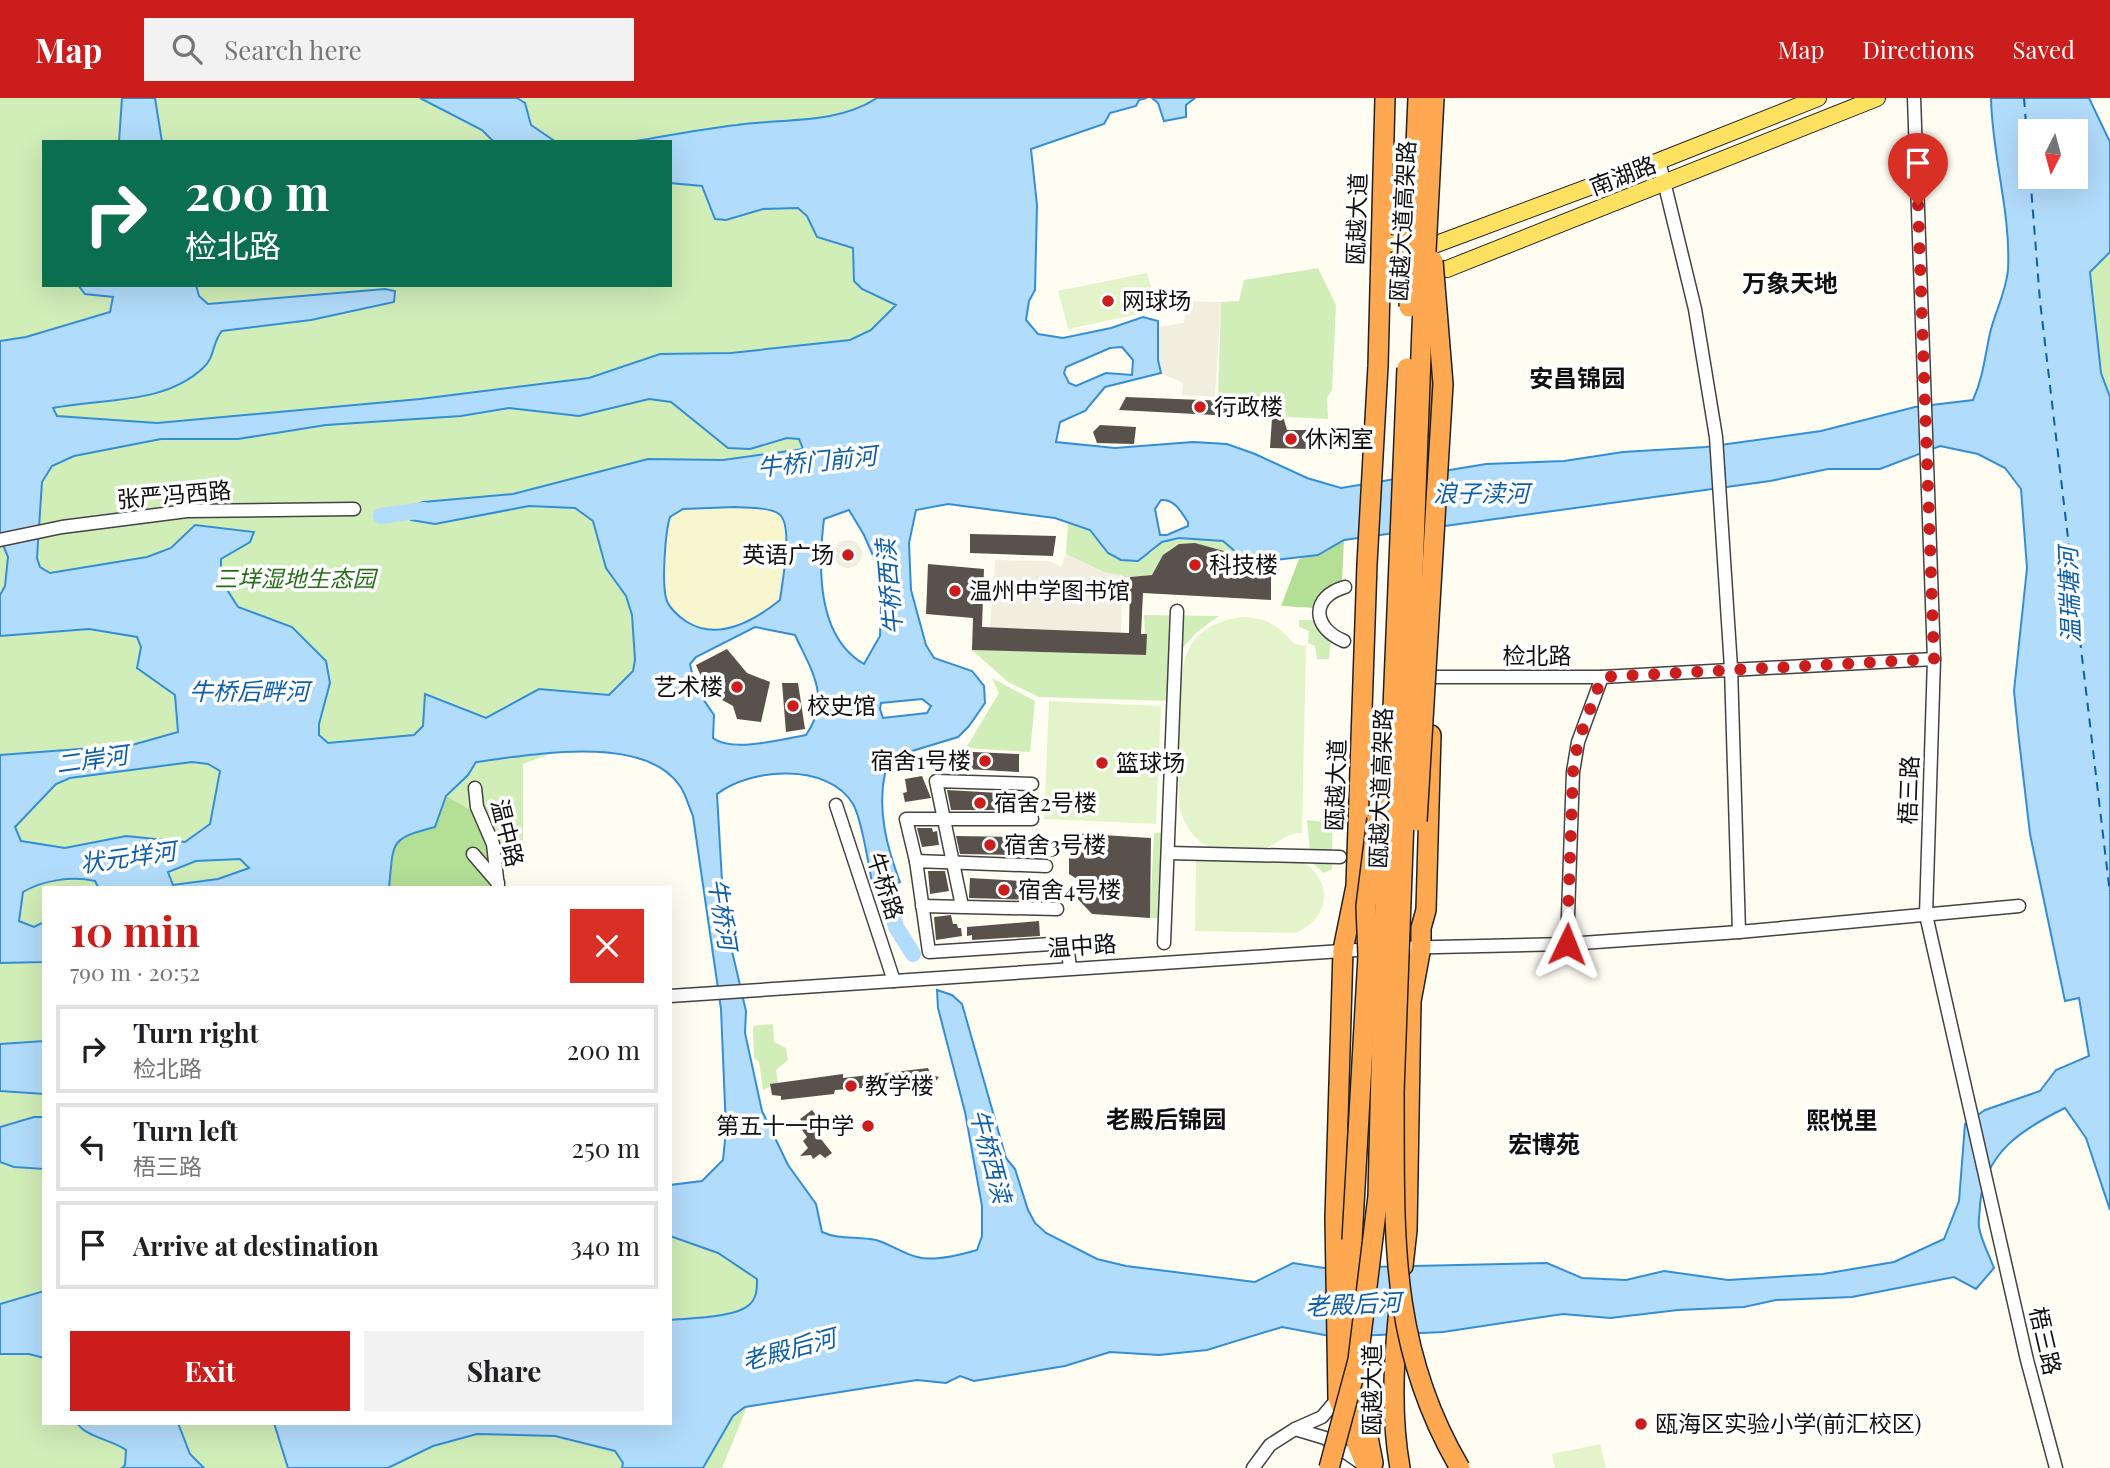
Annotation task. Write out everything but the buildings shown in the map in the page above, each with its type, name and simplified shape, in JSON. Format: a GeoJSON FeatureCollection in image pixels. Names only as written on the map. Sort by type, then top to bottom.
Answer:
{"type":"FeatureCollection","features":[{"type":"Feature","properties":{"kind":"highway","name":"瓯越大道"},"geometry":{"type":"LineString","coordinates":[[1367,1468],[1338,1398],[1335,1218],[1343,950],[1356,887],[1385,98]]}},
{"type":"Feature","properties":{"kind":"highway","name":"瓯越大道高架路"},"geometry":{"type":"LineString","coordinates":[[1329,1468],[1358,1360],[1378,1196],[1392,707],[1418,98]]}},
{"type":"Feature","properties":{"kind":"highway","name":"瓯越大道"},"geometry":{"type":"LineString","coordinates":[[1400,1468],[1393,1430],[1395,1345],[1407,1230],[1411,1001],[1426,910],[1433,677],[1422,597],[1429,461],[1436,98]]}},
{"type":"Feature","properties":{"kind":"highway","name":"瓯越大道高架路"},"geometry":{"type":"LineString","coordinates":[[1436,98],[1427,220],[1395,1079],[1395,1209],[1403,1322],[1422,1390],[1460,1468]]}},
{"type":"Feature","properties":{"kind":"highway"},"geometry":{"type":"LineString","coordinates":[[1421,937],[1416,847],[1443,384],[1438,292],[1427,220]]}},
{"type":"Feature","properties":{"kind":"highway"},"geometry":{"type":"LineString","coordinates":[[1373,1468],[1354,1344],[1352,1239],[1368,956],[1366,906],[1392,707]]}},
{"type":"Feature","properties":{"kind":"main road","name":"南湖路"},"geometry":{"type":"LineString","coordinates":[[1381,243],[1434,245],[1818,98]]}},
{"type":"Feature","properties":{"kind":"main road","name":"南湖路"},"geometry":{"type":"LineString","coordinates":[[1379,269],[1447,269],[1877,98]]}},
{"type":"Feature","properties":{"kind":"street","name":"梧三路"},"geometry":{"type":"LineString","coordinates":[[1914,98],[1934,659],[1926,915],[2027,1360],[2056,1468]]}},
{"type":"Feature","properties":{"kind":"street"},"geometry":{"type":"LineString","coordinates":[[1658,161],[1695,309],[1716,437],[1731,668],[1740,932]]}},
{"type":"Feature","properties":{"kind":"street","name":"张严冯西路"},"geometry":{"type":"LineString","coordinates":[[0,540],[62,527],[187,512],[354,509]]}},
{"type":"Feature","properties":{"kind":"street"},"geometry":{"type":"LineString","coordinates":[[1344,641],[1331,636],[1320,624],[1320,613],[1321,601],[1330,591],[1345,587]]}},
{"type":"Feature","properties":{"kind":"street"},"geometry":{"type":"LineString","coordinates":[[1164,943],[1177,611]]}},
{"type":"Feature","properties":{"kind":"street","name":"检北路"},"geometry":{"type":"LineString","coordinates":[[1433,677],[1602,677],[1934,659]]}},
{"type":"Feature","properties":{"kind":"street"},"geometry":{"type":"LineString","coordinates":[[1567,944],[1573,772],[1578,742],[1602,677]]}},
{"type":"Feature","properties":{"kind":"street"},"geometry":{"type":"LineString","coordinates":[[962,906],[936,781],[1032,785]]}},
{"type":"Feature","properties":{"kind":"street","name":"温中路"},"geometry":{"type":"LineString","coordinates":[[475,788],[477,807],[493,844],[498,885]]}},
{"type":"Feature","properties":{"kind":"street","name":"牛桥路"},"geometry":{"type":"LineString","coordinates":[[836,805],[894,981]]}},
{"type":"Feature","properties":{"kind":"street"},"geometry":{"type":"LineString","coordinates":[[1032,819],[906,819],[916,861],[929,952],[1067,943],[1070,968]]}},
{"type":"Feature","properties":{"kind":"street"},"geometry":{"type":"LineString","coordinates":[[1168,853],[1340,858]]}},
{"type":"Feature","properties":{"kind":"street"},"geometry":{"type":"LineString","coordinates":[[473,854],[498,885]]}},
{"type":"Feature","properties":{"kind":"street"},"geometry":{"type":"LineString","coordinates":[[916,861],[1046,866]]}},
{"type":"Feature","properties":{"kind":"street"},"geometry":{"type":"LineString","coordinates":[[922,905],[1057,909]]}},
{"type":"Feature","properties":{"kind":"street","name":"温中路"},"geometry":{"type":"LineString","coordinates":[[672,996],[1343,950],[1421,937],[1567,944],[1740,932],[2019,906]]}},
{"type":"Feature","properties":{"kind":"street"},"geometry":{"type":"LineString","coordinates":[[1253,1468],[1270,1445],[1295,1429],[1322,1417],[1338,1398]]}},
{"type":"Feature","properties":{"kind":"street"},"geometry":{"type":"LineString","coordinates":[[1295,1429],[1325,1438],[1367,1468]]}},
{"type":"Feature","properties":{"kind":"shaded area"},"geometry":{"type":"Polygon","coordinates":[[[1186,301],[1221,302],[1215,397],[1182,395],[1183,383],[1161,373],[1158,360],[1158,327],[1184,323],[1186,301]]]}},
{"type":"Feature","properties":{"kind":"shaded area"},"geometry":{"type":"Polygon","coordinates":[[[735,507],[776,512],[782,517],[787,543],[780,600],[762,615],[714,632],[699,630],[679,617],[666,599],[666,532],[670,516],[683,509],[735,507]]]}},
{"type":"Feature","properties":{"kind":"shaded area","name":"英语广场"},"geometry":{"type":"Polygon","coordinates":[[[848,540],[858,544],[862,554],[858,564],[848,568],[838,564],[834,554],[838,544],[848,540]]]}},
{"type":"Feature","properties":{"kind":"shaded area"},"geometry":{"type":"Polygon","coordinates":[[[1066,554],[1103,572],[1122,575],[1121,633],[990,628],[995,560],[1050,561],[1061,567],[1066,554]]]}},
{"type":"Feature","properties":{"kind":"green space","name":"三垟湿地生态园"},"geometry":{"type":"Polygon","coordinates":[[[0,98],[954,98],[965,459],[643,506],[673,707],[523,764],[523,845],[501,848],[491,886],[42,886],[42,1425],[672,1425],[672,1212],[806,1263],[722,1468],[0,1468],[0,98]]]}},
{"type":"Feature","properties":{"kind":"green space"},"geometry":{"type":"Polygon","coordinates":[[[2110,252],[2110,397],[2101,373],[2090,271],[2110,252]]]}},
{"type":"Feature","properties":{"kind":"green space"},"geometry":{"type":"Polygon","coordinates":[[[1318,268],[1336,305],[1332,390],[1327,398],[1328,419],[1287,417],[1281,398],[1218,397],[1221,302],[1239,301],[1244,280],[1318,268]]]}},
{"type":"Feature","properties":{"kind":"green space","name":"网球场"},"geometry":{"type":"Polygon","coordinates":[[[1147,273],[1158,310],[1068,329],[1058,291],[1147,273]]]}},
{"type":"Feature","properties":{"kind":"green space"},"geometry":{"type":"Polygon","coordinates":[[[1068,523],[1090,530],[1108,553],[1151,553],[1162,542],[1195,537],[1223,541],[1243,558],[1275,560],[1280,573],[1240,576],[1224,551],[1190,544],[1181,545],[1166,554],[1152,575],[1116,578],[1066,554],[1068,523]]]}},
{"type":"Feature","properties":{"kind":"green space"},"geometry":{"type":"Polygon","coordinates":[[[1344,540],[1342,581],[1324,590],[1316,608],[1281,606],[1299,559],[1323,553],[1344,540]]]}},
{"type":"Feature","properties":{"kind":"green space"},"geometry":{"type":"Polygon","coordinates":[[[1144,615],[1219,616],[1197,632],[1175,656],[1173,701],[1039,697],[1008,682],[972,650],[1146,655],[1144,615]]]}},
{"type":"Feature","properties":{"kind":"green space"},"geometry":{"type":"Polygon","coordinates":[[[1246,617],[1267,622],[1284,633],[1294,644],[1306,646],[1302,833],[1285,837],[1262,850],[1228,851],[1200,842],[1188,828],[1179,807],[1181,683],[1188,651],[1198,636],[1220,622],[1246,617]]]}},
{"type":"Feature","properties":{"kind":"green space"},"geometry":{"type":"Polygon","coordinates":[[[1299,620],[1317,620],[1318,629],[1331,639],[1329,659],[1317,659],[1315,646],[1308,643],[1309,631],[1299,627],[1299,620]]]}},
{"type":"Feature","properties":{"kind":"green space"},"geometry":{"type":"Polygon","coordinates":[[[992,678],[1035,701],[1030,752],[966,748],[999,693],[992,678]]]}},
{"type":"Feature","properties":{"kind":"green space","name":"篮球场"},"geometry":{"type":"Polygon","coordinates":[[[1049,701],[1161,706],[1156,824],[1044,819],[1049,701]]]}},
{"type":"Feature","properties":{"kind":"green space"},"geometry":{"type":"Polygon","coordinates":[[[446,796],[475,813],[487,846],[489,886],[389,886],[396,845],[409,835],[435,827],[446,796]]]}},
{"type":"Feature","properties":{"kind":"green space"},"geometry":{"type":"Polygon","coordinates":[[[1307,820],[1332,823],[1332,869],[1324,873],[1311,862],[1307,820]]]}},
{"type":"Feature","properties":{"kind":"green space"},"geometry":{"type":"Polygon","coordinates":[[[1154,833],[1165,833],[1161,918],[1150,918],[1154,833]]]}},
{"type":"Feature","properties":{"kind":"green space"},"geometry":{"type":"Polygon","coordinates":[[[1196,859],[1301,860],[1319,878],[1324,898],[1322,908],[1308,926],[1296,933],[1195,931],[1196,859]]]}},
{"type":"Feature","properties":{"kind":"green space"},"geometry":{"type":"Polygon","coordinates":[[[773,1024],[774,1042],[786,1048],[788,1060],[776,1070],[778,1083],[763,1090],[759,1062],[754,1058],[753,1026],[773,1024]]]}},
{"type":"Feature","properties":{"kind":"green space"},"geometry":{"type":"Polygon","coordinates":[[[1600,1444],[1606,1468],[1555,1468],[1552,1454],[1600,1444]]]}},
{"type":"Feature","properties":{"kind":"water"},"geometry":{"type":"Polygon","coordinates":[[[122,98],[155,98],[162,140],[119,140],[122,98]]]}},
{"type":"Feature","properties":{"kind":"water"},"geometry":{"type":"Polygon","coordinates":[[[420,98],[517,98],[525,103],[531,125],[553,140],[492,140],[482,130],[420,98]]]}},
{"type":"Feature","properties":{"kind":"water"},"geometry":{"type":"Polygon","coordinates":[[[877,98],[1147,98],[1139,100],[1136,106],[1110,113],[1104,124],[1031,149],[1037,205],[1035,290],[1029,301],[1026,320],[1038,334],[1063,338],[1111,328],[1143,317],[1158,321],[1158,360],[1161,373],[1105,387],[1085,411],[1060,422],[1056,442],[1115,448],[1193,442],[1227,444],[1307,478],[1341,488],[1486,464],[1564,461],[1623,452],[1706,447],[1821,431],[1915,407],[1973,400],[2008,270],[2007,227],[1994,141],[1991,98],[2089,98],[2110,142],[2110,252],[2090,272],[2101,373],[2110,397],[2110,1210],[2086,1138],[2065,1108],[2020,1134],[1997,1157],[1989,1171],[1983,1187],[1979,1224],[1981,1237],[1994,1268],[1976,1289],[1954,1277],[1852,1297],[1776,1300],[1744,1307],[1678,1310],[1610,1318],[1563,1314],[1443,1332],[1335,1337],[1282,1327],[1207,1350],[1159,1355],[1110,1352],[1065,1366],[974,1381],[960,1376],[946,1383],[917,1380],[745,1407],[733,1416],[703,1468],[622,1468],[623,1463],[615,1451],[555,1436],[477,1434],[433,1446],[388,1468],[288,1468],[275,1425],[672,1425],[672,1320],[733,1313],[749,1305],[754,1299],[757,1279],[718,1253],[672,1237],[672,1185],[702,1181],[723,1160],[726,1130],[721,1009],[693,816],[680,786],[663,769],[641,759],[614,753],[585,752],[526,755],[476,762],[468,775],[446,796],[435,827],[409,835],[396,845],[389,886],[98,886],[95,881],[86,880],[49,882],[23,892],[19,921],[34,927],[42,923],[42,962],[0,963],[0,755],[132,745],[178,732],[175,695],[137,668],[141,647],[137,637],[89,629],[0,636],[0,595],[5,586],[8,557],[0,538],[0,341],[26,337],[110,312],[113,297],[85,294],[80,287],[197,287],[199,296],[208,304],[385,289],[395,291],[394,302],[311,320],[222,331],[207,364],[187,380],[170,388],[132,398],[53,408],[57,416],[157,423],[420,399],[589,378],[660,354],[731,353],[850,340],[871,330],[896,305],[862,289],[854,281],[853,248],[817,237],[807,216],[798,208],[763,209],[726,220],[715,219],[702,186],[672,183],[672,140],[643,140],[755,123],[827,117],[861,107],[877,98]],[[1122,347],[1110,348],[1066,367],[1064,373],[1069,383],[1076,386],[1106,373],[1132,375],[1133,360],[1122,347]],[[649,399],[579,416],[509,408],[461,416],[326,425],[238,439],[161,439],[74,456],[52,466],[42,482],[37,558],[40,567],[50,573],[147,557],[171,548],[195,525],[254,532],[250,542],[221,559],[221,580],[238,607],[292,627],[326,661],[330,683],[319,724],[319,735],[328,743],[414,735],[423,726],[425,694],[486,718],[539,689],[609,695],[633,671],[635,660],[632,615],[626,596],[606,568],[593,521],[575,508],[529,506],[435,524],[411,520],[404,510],[423,502],[513,494],[648,459],[723,460],[803,449],[799,439],[787,438],[750,449],[728,448],[671,402],[649,399]],[[1940,446],[1880,469],[1828,469],[1770,481],[1344,540],[1318,555],[1275,560],[1243,558],[1223,541],[1179,538],[1162,542],[1138,561],[1121,560],[1108,553],[1090,530],[1055,518],[948,504],[916,510],[909,543],[911,590],[926,645],[934,658],[972,671],[984,686],[985,703],[958,737],[912,751],[885,773],[883,815],[891,856],[900,882],[886,888],[872,882],[862,830],[853,804],[841,790],[826,781],[808,776],[768,775],[731,785],[717,794],[722,881],[729,938],[746,1011],[745,1033],[762,1111],[788,1165],[816,1204],[822,1232],[876,1240],[912,1255],[931,1259],[977,1250],[982,1236],[982,1206],[965,1112],[938,1008],[937,990],[952,995],[962,1004],[1006,1158],[1015,1169],[1035,1223],[1046,1233],[1097,1259],[1126,1266],[1255,1282],[1293,1263],[1324,1268],[1547,1263],[1582,1278],[1626,1280],[1664,1271],[1728,1280],[1823,1274],[1894,1262],[1944,1239],[1959,1201],[1965,1124],[1985,1110],[2040,1091],[2056,1070],[2089,1056],[2079,998],[2065,1001],[2030,834],[2014,691],[2027,568],[2021,489],[2005,468],[1978,454],[1940,446]],[[1161,500],[1155,509],[1160,535],[1167,535],[1188,526],[1177,507],[1161,500]],[[683,509],[670,517],[665,558],[666,598],[669,605],[684,620],[711,630],[747,621],[780,600],[786,542],[783,520],[779,514],[764,509],[683,509]],[[849,510],[824,519],[822,579],[829,619],[837,637],[849,652],[864,664],[880,636],[882,576],[864,535],[849,510]],[[755,627],[696,657],[690,664],[695,687],[714,715],[713,738],[745,745],[806,735],[818,709],[818,696],[812,672],[795,635],[755,627]],[[922,699],[881,703],[883,718],[927,713],[931,706],[922,699]],[[192,762],[70,778],[56,784],[15,827],[21,841],[65,848],[126,836],[185,842],[210,824],[220,771],[208,764],[192,762]],[[240,859],[196,861],[168,872],[173,885],[218,879],[249,868],[240,859]]]}},
{"type":"Feature","properties":{"kind":"water"},"geometry":{"type":"Polygon","coordinates":[[[1152,98],[1195,98],[1186,105],[1186,117],[1164,121],[1158,103],[1152,98]]]}},
{"type":"Feature","properties":{"kind":"water"},"geometry":{"type":"Polygon","coordinates":[[[42,1041],[42,1094],[0,1091],[0,1044],[42,1041]]]}},
{"type":"Feature","properties":{"kind":"water"},"geometry":{"type":"Polygon","coordinates":[[[42,1117],[42,1169],[14,1167],[0,1162],[0,1127],[42,1117]]]}},
{"type":"Feature","properties":{"kind":"water"},"geometry":{"type":"Polygon","coordinates":[[[42,1292],[42,1357],[29,1354],[0,1354],[0,1304],[42,1292]]]}},
{"type":"Feature","properties":{"kind":"water"},"geometry":{"type":"Polygon","coordinates":[[[79,1425],[179,1425],[190,1454],[204,1468],[122,1468],[125,1465],[126,1450],[79,1425]]]}},
{"type":"Feature","properties":{"kind":"waterway","name":"牛桥门前河"},"geometry":{"type":"LineString","coordinates":[[381,516],[424,510]]}},
{"type":"Feature","properties":{"kind":"waterway","name":"牛桥西渎"},"geometry":{"type":"LineString","coordinates":[[882,869],[896,927],[913,954]]}},
{"type":"Feature","properties":{"kind":"ferry route"},"geometry":{"type":"LineString","coordinates":[[2024,98],[2040,301],[2110,894]]}},
{"type":"Feature","properties":{"kind":"place","name":"网球场"},"geometry":{"type":"Point","coordinates":[1108,301]}},
{"type":"Feature","properties":{"kind":"place","name":"行政楼"},"geometry":{"type":"Point","coordinates":[1200,407]}},
{"type":"Feature","properties":{"kind":"place","name":"休闲室"},"geometry":{"type":"Point","coordinates":[1291,439]}},
{"type":"Feature","properties":{"kind":"place","name":"英语广场"},"geometry":{"type":"Point","coordinates":[848,555]}},
{"type":"Feature","properties":{"kind":"place","name":"科技楼"},"geometry":{"type":"Point","coordinates":[1195,565]}},
{"type":"Feature","properties":{"kind":"place","name":"温州中学图书馆"},"geometry":{"type":"Point","coordinates":[955,591]}},
{"type":"Feature","properties":{"kind":"place","name":"艺术楼"},"geometry":{"type":"Point","coordinates":[737,687]}},
{"type":"Feature","properties":{"kind":"place","name":"校史馆"},"geometry":{"type":"Point","coordinates":[793,706]}},
{"type":"Feature","properties":{"kind":"place","name":"宿舍1号楼"},"geometry":{"type":"Point","coordinates":[985,761]}},
{"type":"Feature","properties":{"kind":"place","name":"篮球场"},"geometry":{"type":"Point","coordinates":[1102,763]}},
{"type":"Feature","properties":{"kind":"place","name":"宿舍2号楼"},"geometry":{"type":"Point","coordinates":[980,803]}},
{"type":"Feature","properties":{"kind":"place","name":"宿舍3号楼"},"geometry":{"type":"Point","coordinates":[990,845]}},
{"type":"Feature","properties":{"kind":"place","name":"宿舍4号楼"},"geometry":{"type":"Point","coordinates":[1004,890]}},
{"type":"Feature","properties":{"kind":"place","name":"教学楼"},"geometry":{"type":"Point","coordinates":[851,1086]}},
{"type":"Feature","properties":{"kind":"place","name":"第五十一中学"},"geometry":{"type":"Point","coordinates":[868,1126]}},
{"type":"Feature","properties":{"kind":"place","name":"瓯海区实验小学(前汇校区)"},"geometry":{"type":"Point","coordinates":[1641,1424]}},
{"type":"Feature","properties":{"kind":"district","name":"万象天地"},"geometry":{"type":"Point","coordinates":[1790,284]}},
{"type":"Feature","properties":{"kind":"district","name":"安昌锦园"},"geometry":{"type":"Point","coordinates":[1577,379]}},
{"type":"Feature","properties":{"kind":"district","name":"老殿后锦园"},"geometry":{"type":"Point","coordinates":[1166,1120]}},
{"type":"Feature","properties":{"kind":"district","name":"熙悦里"},"geometry":{"type":"Point","coordinates":[1842,1121]}},
{"type":"Feature","properties":{"kind":"district","name":"宏博苑"},"geometry":{"type":"Point","coordinates":[1544,1145]}},
{"type":"Feature","properties":{"kind":"route"},"geometry":{"type":"LineString","coordinates":[[1567,944],[1573,772],[1578,742],[1602,677],[1934,659],[1918,205]]}},
{"type":"Feature","properties":{"kind":"water label","name":"浪子渎河"},"geometry":{"type":"Point","coordinates":[1481,494]}},
{"type":"Feature","properties":{"kind":"water label","name":"温瑞塘河"},"geometry":{"type":"Point","coordinates":[2070,595]}},
{"type":"Feature","properties":{"kind":"water label","name":"牛桥后畔河"},"geometry":{"type":"Point","coordinates":[249,692]}},
{"type":"Feature","properties":{"kind":"water label","name":"二岸河"},"geometry":{"type":"Point","coordinates":[92,760]}},
{"type":"Feature","properties":{"kind":"water label","name":"状元垟河"},"geometry":{"type":"Point","coordinates":[128,858]}},
{"type":"Feature","properties":{"kind":"water label","name":"牛桥河"},"geometry":{"type":"Point","coordinates":[722,914]}},
{"type":"Feature","properties":{"kind":"water label","name":"老殿后河"},"geometry":{"type":"Point","coordinates":[1353,1305]}},
{"type":"Feature","properties":{"kind":"water label","name":"老殿后河"},"geometry":{"type":"Point","coordinates":[789,1350]}}]}
